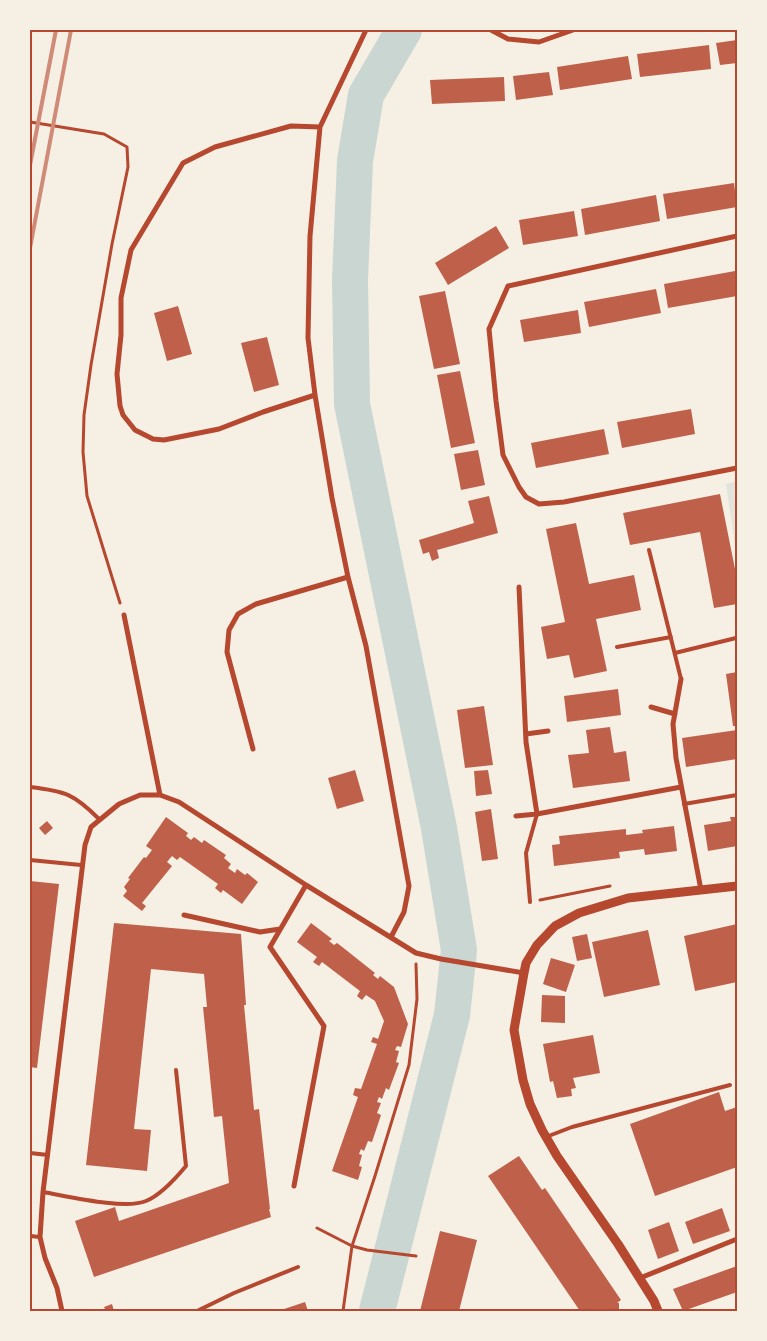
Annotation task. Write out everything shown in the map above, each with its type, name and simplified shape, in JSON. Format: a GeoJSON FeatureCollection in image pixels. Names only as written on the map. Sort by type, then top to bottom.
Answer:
{"type":"FeatureCollection","features":[{"type":"Feature","properties":{"kind":"street"},"geometry":{"type":"LineString","coordinates":[[366,30],[320,127],[310,236],[308,338],[315,395],[332,498],[348,577],[366,646],[409,886],[404,912],[391,937]]}},
{"type":"Feature","properties":{"kind":"street"},"geometry":{"type":"LineString","coordinates":[[491,30],[508,39],[539,42],[573,30]]}},
{"type":"Feature","properties":{"kind":"street"},"geometry":{"type":"LineString","coordinates":[[315,395],[219,429],[164,440],[153,439],[135,430],[123,415],[120,406],[117,374],[121,335],[121,298],[131,250],[183,163],[215,147],[291,126],[320,127]]}},
{"type":"Feature","properties":{"kind":"street"},"geometry":{"type":"LineString","coordinates":[[737,236],[508,286],[489,329],[503,455],[526,497],[539,504],[557,503],[725,472],[737,468]]}},
{"type":"Feature","properties":{"kind":"street"},"geometry":{"type":"LineString","coordinates":[[253,749],[227,652],[229,630],[238,614],[256,604],[348,577]]}},
{"type":"Feature","properties":{"kind":"street"},"geometry":{"type":"LineString","coordinates":[[519,587],[526,734],[537,814]]}},
{"type":"Feature","properties":{"kind":"street"},"geometry":{"type":"LineString","coordinates":[[124,615],[160,795]]}},
{"type":"Feature","properties":{"kind":"street"},"geometry":{"type":"LineString","coordinates":[[682,679],[675,714],[674,733],[681,787],[701,890]]}},
{"type":"Feature","properties":{"kind":"street"},"geometry":{"type":"LineString","coordinates":[[651,708],[675,714]]}},
{"type":"Feature","properties":{"kind":"street"},"geometry":{"type":"LineString","coordinates":[[526,734],[548,730]]}},
{"type":"Feature","properties":{"kind":"street"},"geometry":{"type":"LineString","coordinates":[[516,816],[537,814],[681,787]]}},
{"type":"Feature","properties":{"kind":"street"},"geometry":{"type":"LineString","coordinates":[[62,1311],[57,1288],[45,1258],[40,1237],[43,1192],[85,844],[91,827],[118,804],[140,795],[160,795],[179,802],[306,886],[416,954],[524,973]]}},
{"type":"Feature","properties":{"kind":"street"},"geometry":{"type":"LineString","coordinates":[[294,1186],[324,1026],[270,947],[306,886]]}},
{"type":"Feature","properties":{"kind":"street"},"geometry":{"type":"LineString","coordinates":[[658,1311],[640,1278],[546,1137],[530,1104],[523,1080],[514,1030],[524,973],[526,963],[537,945],[555,926],[579,913],[628,898],[737,886]]}},
{"type":"Feature","properties":{"kind":"street"},"geometry":{"type":"LineString","coordinates":[[184,916],[260,932],[280,929]]}},
{"type":"Feature","properties":{"kind":"street"},"geometry":{"type":"LineString","coordinates":[[640,1278],[737,1239]]}},
{"type":"Feature","properties":{"kind":"lane"},"geometry":{"type":"LineString","coordinates":[[649,550],[682,679]]}},
{"type":"Feature","properties":{"kind":"lane"},"geometry":{"type":"LineString","coordinates":[[617,647],[671,637]]}},
{"type":"Feature","properties":{"kind":"lane"},"geometry":{"type":"LineString","coordinates":[[675,654],[736,638]]}},
{"type":"Feature","properties":{"kind":"lane"},"geometry":{"type":"LineString","coordinates":[[30,787],[65,793],[82,802],[100,819]]}},
{"type":"Feature","properties":{"kind":"lane"},"geometry":{"type":"LineString","coordinates":[[684,804],[737,795]]}},
{"type":"Feature","properties":{"kind":"lane"},"geometry":{"type":"LineString","coordinates":[[530,902],[526,853],[537,814]]}},
{"type":"Feature","properties":{"kind":"lane"},"geometry":{"type":"LineString","coordinates":[[30,860],[81,865]]}},
{"type":"Feature","properties":{"kind":"lane"},"geometry":{"type":"LineString","coordinates":[[43,1192],[120,1204],[146,1202],[171,1184],[186,1166],[176,1070]]}},
{"type":"Feature","properties":{"kind":"lane"},"geometry":{"type":"LineString","coordinates":[[546,1137],[572,1128],[730,1085]]}},
{"type":"Feature","properties":{"kind":"lane"},"geometry":{"type":"LineString","coordinates":[[30,1153],[48,1155]]}},
{"type":"Feature","properties":{"kind":"lane"},"geometry":{"type":"LineString","coordinates":[[30,1236],[40,1237]]}},
{"type":"Feature","properties":{"kind":"lane"},"geometry":{"type":"LineString","coordinates":[[197,1311],[234,1293],[298,1267]]}},
{"type":"Feature","properties":{"kind":"path"},"geometry":{"type":"LineString","coordinates":[[30,122],[104,134],[127,147],[128,166],[112,244],[84,415],[83,452],[87,496],[124,615]]}},
{"type":"Feature","properties":{"kind":"path"},"geometry":{"type":"LineString","coordinates":[[530,902],[611,886]]}},
{"type":"Feature","properties":{"kind":"path"},"geometry":{"type":"LineString","coordinates":[[343,1311],[352,1246],[409,1065],[417,999],[416,954]]}},
{"type":"Feature","properties":{"kind":"path"},"geometry":{"type":"LineString","coordinates":[[317,1228],[352,1246],[367,1250],[416,1256]]}},
{"type":"Feature","properties":{"kind":"shaded area"},"geometry":{"type":"Polygon","coordinates":[[[737,481],[737,559],[726,484],[737,481]]]}},
{"type":"Feature","properties":{"kind":"building"},"geometry":{"type":"Polygon","coordinates":[[[737,40],[737,63],[720,65],[716,43],[737,40]]]}},
{"type":"Feature","properties":{"kind":"building"},"geometry":{"type":"Polygon","coordinates":[[[709,45],[711,69],[640,77],[637,54],[709,45]]]}},
{"type":"Feature","properties":{"kind":"building"},"geometry":{"type":"Polygon","coordinates":[[[628,56],[632,79],[560,90],[557,67],[628,56]]]}},
{"type":"Feature","properties":{"kind":"building"},"geometry":{"type":"Polygon","coordinates":[[[549,72],[553,95],[516,100],[513,76],[549,72]]]}},
{"type":"Feature","properties":{"kind":"building"},"geometry":{"type":"Polygon","coordinates":[[[504,77],[505,101],[432,104],[430,80],[504,77]]]}},
{"type":"Feature","properties":{"kind":"building"},"geometry":{"type":"Polygon","coordinates":[[[734,183],[737,207],[667,219],[663,194],[734,183]]]}},
{"type":"Feature","properties":{"kind":"building"},"geometry":{"type":"Polygon","coordinates":[[[656,195],[660,221],[585,235],[581,209],[656,195]]]}},
{"type":"Feature","properties":{"kind":"building"},"geometry":{"type":"Polygon","coordinates":[[[574,211],[578,236],[523,245],[519,220],[574,211]]]}},
{"type":"Feature","properties":{"kind":"building"},"geometry":{"type":"Polygon","coordinates":[[[496,226],[509,248],[448,285],[435,263],[496,226]]]}},
{"type":"Feature","properties":{"kind":"building"},"geometry":{"type":"Polygon","coordinates":[[[735,271],[737,296],[668,308],[664,284],[735,271]]]}},
{"type":"Feature","properties":{"kind":"building"},"geometry":{"type":"Polygon","coordinates":[[[656,289],[661,313],[589,327],[584,302],[656,289]]]}},
{"type":"Feature","properties":{"kind":"building"},"geometry":{"type":"Polygon","coordinates":[[[445,291],[460,364],[434,369],[419,296],[445,291]]]}},
{"type":"Feature","properties":{"kind":"building"},"geometry":{"type":"Polygon","coordinates":[[[178,306],[192,354],[167,361],[154,313],[178,306]]]}},
{"type":"Feature","properties":{"kind":"building"},"geometry":{"type":"Polygon","coordinates":[[[578,310],[581,333],[524,342],[520,320],[578,310]]]}},
{"type":"Feature","properties":{"kind":"building"},"geometry":{"type":"Polygon","coordinates":[[[267,337],[279,385],[254,392],[241,343],[267,337]]]}},
{"type":"Feature","properties":{"kind":"building"},"geometry":{"type":"Polygon","coordinates":[[[460,371],[475,443],[451,448],[437,375],[460,371]]]}},
{"type":"Feature","properties":{"kind":"building"},"geometry":{"type":"Polygon","coordinates":[[[691,409],[695,434],[622,448],[617,422],[691,409]]]}},
{"type":"Feature","properties":{"kind":"building"},"geometry":{"type":"Polygon","coordinates":[[[604,429],[609,454],[536,468],[531,443],[604,429]]]}},
{"type":"Feature","properties":{"kind":"building"},"geometry":{"type":"Polygon","coordinates":[[[478,450],[485,485],[461,490],[454,454],[478,450]]]}},
{"type":"Feature","properties":{"kind":"building"},"geometry":{"type":"Polygon","coordinates":[[[720,494],[737,579],[737,604],[714,608],[700,532],[630,545],[623,513],[720,494]]]}},
{"type":"Feature","properties":{"kind":"building"},"geometry":{"type":"Polygon","coordinates":[[[489,496],[498,533],[437,550],[439,558],[432,561],[429,552],[423,554],[419,540],[474,523],[468,501],[489,496]]]}},
{"type":"Feature","properties":{"kind":"building"},"geometry":{"type":"Polygon","coordinates":[[[576,523],[589,584],[634,575],[641,610],[596,619],[607,671],[574,678],[569,655],[547,659],[541,627],[565,622],[546,529],[576,523]]]}},
{"type":"Feature","properties":{"kind":"building"},"geometry":{"type":"Polygon","coordinates":[[[737,672],[737,726],[733,726],[726,674],[737,672]]]}},
{"type":"Feature","properties":{"kind":"building"},"geometry":{"type":"Polygon","coordinates":[[[618,689],[621,715],[567,722],[564,696],[618,689]]]}},
{"type":"Feature","properties":{"kind":"building"},"geometry":{"type":"Polygon","coordinates":[[[484,706],[493,765],[465,768],[457,710],[484,706]]]}},
{"type":"Feature","properties":{"kind":"building"},"geometry":{"type":"Polygon","coordinates":[[[610,727],[614,753],[626,751],[630,781],[573,788],[568,755],[589,753],[586,730],[610,727]]]}},
{"type":"Feature","properties":{"kind":"building"},"geometry":{"type":"Polygon","coordinates":[[[737,730],[737,759],[686,767],[682,738],[737,730]]]}},
{"type":"Feature","properties":{"kind":"building"},"geometry":{"type":"Polygon","coordinates":[[[355,770],[364,801],[337,809],[328,778],[355,770]]]}},
{"type":"Feature","properties":{"kind":"building"},"geometry":{"type":"Polygon","coordinates":[[[488,770],[492,794],[476,796],[474,771],[488,770]]]}},
{"type":"Feature","properties":{"kind":"building"},"geometry":{"type":"Polygon","coordinates":[[[491,809],[498,859],[482,861],[475,812],[491,809]]]}},
{"type":"Feature","properties":{"kind":"building"},"geometry":{"type":"Polygon","coordinates":[[[166,817],[188,833],[186,836],[191,840],[194,837],[202,843],[204,840],[226,855],[224,858],[231,864],[228,868],[235,873],[237,869],[245,875],[247,873],[258,882],[242,904],[223,890],[221,893],[215,888],[218,884],[180,857],[177,860],[172,856],[167,862],[172,866],[142,903],[146,906],[142,911],[123,896],[127,891],[124,887],[130,879],[128,878],[144,857],[146,858],[152,850],[146,846],[166,817]]]}},
{"type":"Feature","properties":{"kind":"building"},"geometry":{"type":"Polygon","coordinates":[[[730,817],[737,817],[737,846],[708,851],[704,825],[731,821],[730,817]]]}},
{"type":"Feature","properties":{"kind":"building"},"geometry":{"type":"Polygon","coordinates":[[[47,821],[53,828],[45,835],[39,828],[47,821]]]}},
{"type":"Feature","properties":{"kind":"building"},"geometry":{"type":"Polygon","coordinates":[[[674,826],[677,851],[645,855],[644,849],[619,852],[620,858],[554,866],[552,845],[560,844],[559,836],[626,829],[626,835],[643,833],[642,830],[674,826]]]}},
{"type":"Feature","properties":{"kind":"building"},"geometry":{"type":"Polygon","coordinates":[[[30,881],[59,884],[37,1068],[30,1067],[30,881]]]}},
{"type":"Feature","properties":{"kind":"building"},"geometry":{"type":"Polygon","coordinates":[[[114,923],[241,934],[246,1005],[244,1005],[254,1110],[259,1109],[271,1217],[94,1277],[75,1221],[115,1207],[119,1221],[229,1183],[222,1116],[214,1117],[203,1007],[207,1007],[204,974],[151,969],[134,1129],[151,1130],[147,1171],[86,1165],[114,923]]]}},
{"type":"Feature","properties":{"kind":"building"},"geometry":{"type":"Polygon","coordinates":[[[311,923],[332,939],[329,941],[334,945],[337,943],[375,973],[373,975],[378,979],[380,976],[394,987],[408,1024],[401,1047],[397,1046],[395,1050],[399,1051],[396,1062],[399,1063],[389,1090],[386,1088],[382,1099],[379,1097],[377,1102],[381,1103],[377,1113],[381,1115],[372,1142],[368,1141],[364,1151],[361,1149],[359,1154],[362,1155],[359,1166],[362,1167],[358,1180],[332,1171],[358,1097],[353,1095],[355,1088],[361,1089],[377,1044],[371,1042],[373,1037],[378,1039],[384,1021],[375,1001],[366,995],[362,1000],[357,996],[360,991],[322,962],[319,966],[313,962],[317,957],[297,942],[311,923]]]}},
{"type":"Feature","properties":{"kind":"building"},"geometry":{"type":"Polygon","coordinates":[[[737,924],[737,982],[695,991],[684,936],[737,924]]]}},
{"type":"Feature","properties":{"kind":"building"},"geometry":{"type":"Polygon","coordinates":[[[648,930],[660,985],[604,997],[592,942],[648,930]]]}},
{"type":"Feature","properties":{"kind":"building"},"geometry":{"type":"Polygon","coordinates":[[[587,934],[592,958],[577,961],[572,937],[587,934]]]}},
{"type":"Feature","properties":{"kind":"building"},"geometry":{"type":"Polygon","coordinates":[[[551,958],[575,965],[566,992],[543,984],[551,958]]]}},
{"type":"Feature","properties":{"kind":"building"},"geometry":{"type":"Polygon","coordinates":[[[542,995],[565,996],[565,1023],[541,1022],[542,995]]]}},
{"type":"Feature","properties":{"kind":"building"},"geometry":{"type":"Polygon","coordinates":[[[593,1035],[600,1073],[573,1078],[576,1088],[571,1089],[572,1096],[557,1098],[553,1081],[550,1082],[543,1044],[593,1035]]]}},
{"type":"Feature","properties":{"kind":"building"},"geometry":{"type":"Polygon","coordinates":[[[719,1092],[725,1111],[737,1107],[737,1167],[655,1196],[630,1124],[719,1092]]]}},
{"type":"Feature","properties":{"kind":"building"},"geometry":{"type":"Polygon","coordinates":[[[519,1156],[542,1190],[545,1188],[621,1300],[617,1303],[619,1303],[619,1311],[580,1311],[488,1176],[519,1156]]]}},
{"type":"Feature","properties":{"kind":"building"},"geometry":{"type":"Polygon","coordinates":[[[722,1208],[730,1231],[693,1244],[685,1222],[722,1208]]]}},
{"type":"Feature","properties":{"kind":"building"},"geometry":{"type":"Polygon","coordinates":[[[669,1222],[679,1251],[658,1259],[648,1230],[669,1222]]]}},
{"type":"Feature","properties":{"kind":"building"},"geometry":{"type":"Polygon","coordinates":[[[440,1231],[477,1240],[459,1311],[420,1311],[440,1231]]]}},
{"type":"Feature","properties":{"kind":"building"},"geometry":{"type":"Polygon","coordinates":[[[737,1266],[737,1292],[683,1311],[673,1289],[737,1266]]]}},
{"type":"Feature","properties":{"kind":"building"},"geometry":{"type":"Polygon","coordinates":[[[305,1302],[308,1311],[278,1311],[305,1302]]]}},
{"type":"Feature","properties":{"kind":"building"},"geometry":{"type":"Polygon","coordinates":[[[112,1304],[114,1311],[106,1311],[104,1307],[112,1304]]]}},
{"type":"Feature","properties":{"kind":"waterway"},"geometry":{"type":"LineString","coordinates":[[377,1311],[452,1015],[459,950],[439,828],[352,404],[350,280],[355,161],[366,95],[404,30]]}},
{"type":"Feature","properties":{"kind":"railway"},"geometry":{"type":"LineString","coordinates":[[30,165],[56,30]]}},
{"type":"Feature","properties":{"kind":"railway"},"geometry":{"type":"LineString","coordinates":[[30,248],[71,30]]}}]}
